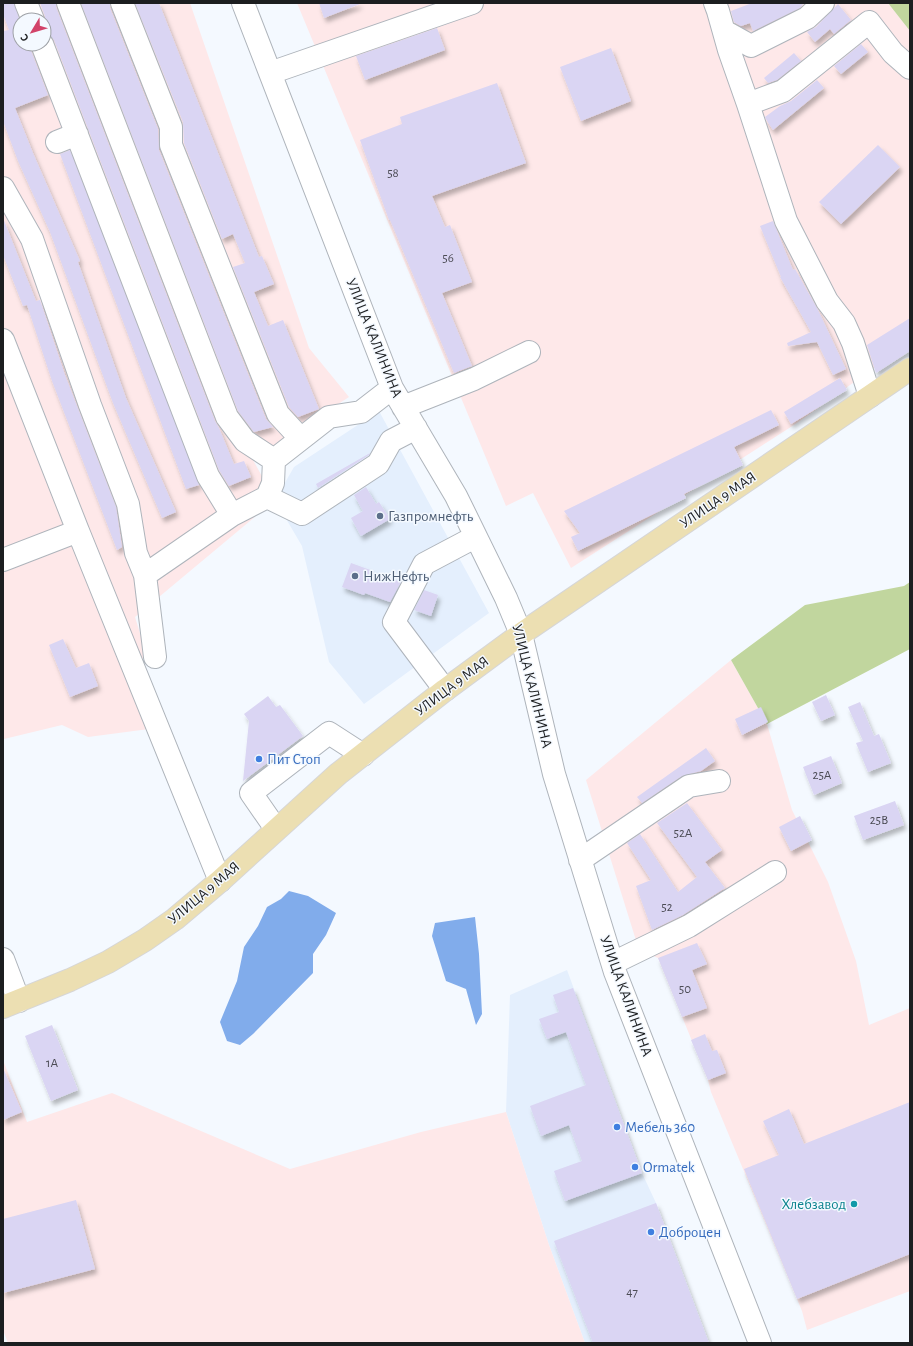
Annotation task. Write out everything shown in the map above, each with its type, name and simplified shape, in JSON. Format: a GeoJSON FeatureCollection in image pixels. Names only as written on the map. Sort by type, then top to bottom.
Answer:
{"type":"FeatureCollection","features":[{"type":"Feature","properties":{"kind":"main road","name":"УЛИЦА 9 МАЯ"},"geometry":{"type":"LineString","coordinates":[[11,1004],[70,980],[108,962],[175,918],[220,881],[338,774],[446,690],[521,634],[910,369]]}},
{"type":"Feature","properties":{"kind":"street"},"geometry":{"type":"LineString","coordinates":[[68,3],[227,417],[244,441],[274,460]]}},
{"type":"Feature","properties":{"kind":"street"},"geometry":{"type":"LineString","coordinates":[[122,3],[171,127],[171,144],[278,414],[300,439]]}},
{"type":"Feature","properties":{"kind":"street","name":"УЛИЦА КАЛИНИНА"},"geometry":{"type":"LineString","coordinates":[[243,3],[392,388],[456,496],[506,598],[521,634],[554,774],[613,963],[760,1343]]}},
{"type":"Feature","properties":{"kind":"street"},"geometry":{"type":"LineString","coordinates":[[270,73],[472,3]]}},
{"type":"Feature","properties":{"kind":"street"},"geometry":{"type":"LineString","coordinates":[[715,3],[729,50],[786,221],[827,301],[844,323],[853,343],[870,396]]}},
{"type":"Feature","properties":{"kind":"street"},"geometry":{"type":"LineString","coordinates":[[724,31],[751,46],[807,18],[823,3]]}},
{"type":"Feature","properties":{"kind":"street"},"geometry":{"type":"LineString","coordinates":[[748,104],[783,91],[869,22],[894,52],[910,68]]}},
{"type":"Feature","properties":{"kind":"street"},"geometry":{"type":"LineString","coordinates":[[45,52],[208,476],[232,516]]}},
{"type":"Feature","properties":{"kind":"street"},"geometry":{"type":"LineString","coordinates":[[57,142],[77,134]]}},
{"type":"Feature","properties":{"kind":"street"},"geometry":{"type":"LineString","coordinates":[[3,188],[32,239],[90,404],[128,504],[136,553],[145,576],[155,657]]}},
{"type":"Feature","properties":{"kind":"street"},"geometry":{"type":"LineString","coordinates":[[3,340],[78,531],[220,881]]}},
{"type":"Feature","properties":{"kind":"street"},"geometry":{"type":"LineString","coordinates":[[403,407],[474,379],[530,352]]}},
{"type":"Feature","properties":{"kind":"street"},"geometry":{"type":"LineString","coordinates":[[145,576],[232,516],[267,497],[273,483],[274,460],[300,439],[329,417],[361,412],[392,388]]}},
{"type":"Feature","properties":{"kind":"street"},"geometry":{"type":"LineString","coordinates":[[267,497],[302,514],[378,464],[391,442],[416,428]]}},
{"type":"Feature","properties":{"kind":"street"},"geometry":{"type":"LineString","coordinates":[[3,560],[78,531]]}},
{"type":"Feature","properties":{"kind":"street"},"geometry":{"type":"LineString","coordinates":[[446,690],[394,622],[424,564],[475,537]]}},
{"type":"Feature","properties":{"kind":"street"},"geometry":{"type":"LineString","coordinates":[[276,829],[251,794],[328,733],[363,755]]}},
{"type":"Feature","properties":{"kind":"street"},"geometry":{"type":"LineString","coordinates":[[580,860],[689,786],[719,781]]}},
{"type":"Feature","properties":{"kind":"street"},"geometry":{"type":"LineString","coordinates":[[613,963],[689,926],[775,872]]}},
{"type":"Feature","properties":{"kind":"street"},"geometry":{"type":"LineString","coordinates":[[3,959],[11,1004]]}},
{"type":"Feature","properties":{"kind":"shaded area"},"geometry":{"type":"Polygon","coordinates":[[[3,3],[190,3],[309,348],[349,397],[253,460],[275,500],[135,617],[146,653],[139,665],[149,729],[88,737],[62,725],[4,739],[3,3]]]}},
{"type":"Feature","properties":{"kind":"shaded area"},"geometry":{"type":"Polygon","coordinates":[[[297,3],[888,3],[910,31],[910,342],[797,423],[571,568],[533,493],[506,506],[297,3]]]}},
{"type":"Feature","properties":{"kind":"shaded area"},"geometry":{"type":"Polygon","coordinates":[[[379,411],[489,613],[364,704],[329,662],[302,546],[275,500],[294,467],[379,411]]]}},
{"type":"Feature","properties":{"kind":"shaded area"},"geometry":{"type":"Polygon","coordinates":[[[731,660],[767,724],[792,810],[828,882],[856,961],[869,1025],[910,1008],[910,1291],[807,1330],[802,1311],[711,1092],[708,1080],[658,958],[639,950],[586,780],[731,660]]]}},
{"type":"Feature","properties":{"kind":"shaded area"},"geometry":{"type":"Polygon","coordinates":[[[567,970],[642,1173],[656,1203],[709,1343],[585,1343],[549,1245],[506,1112],[510,995],[567,970]]]}},
{"type":"Feature","properties":{"kind":"shaded area"},"geometry":{"type":"Polygon","coordinates":[[[3,1060],[27,1122],[112,1093],[290,1169],[421,1132],[506,1112],[549,1245],[585,1343],[8,1343],[3,1330],[3,1060]]]}},
{"type":"Feature","properties":{"kind":"green space"},"geometry":{"type":"Polygon","coordinates":[[[888,3],[910,3],[910,31],[888,3]]]}},
{"type":"Feature","properties":{"kind":"green space"},"geometry":{"type":"Polygon","coordinates":[[[910,582],[910,649],[767,724],[731,660],[805,605],[904,586],[910,582]]]}},
{"type":"Feature","properties":{"kind":"water"},"geometry":{"type":"Polygon","coordinates":[[[289,891],[308,896],[336,913],[326,935],[313,954],[313,973],[253,1034],[240,1045],[227,1041],[220,1022],[237,981],[244,947],[258,926],[267,907],[281,899],[289,891]]]}},
{"type":"Feature","properties":{"kind":"water"},"geometry":{"type":"Polygon","coordinates":[[[475,917],[479,954],[482,1014],[476,1025],[466,989],[446,981],[432,936],[435,923],[475,917]]]}},
{"type":"Feature","properties":{"kind":"building"},"geometry":{"type":"Polygon","coordinates":[[[3,3],[14,3],[17,12],[12,12],[12,52],[32,52],[48,95],[15,108],[80,261],[78,262],[126,398],[176,512],[162,518],[113,403],[50,232],[18,161],[3,121],[3,31],[9,30],[3,14],[3,3]]]}},
{"type":"Feature","properties":{"kind":"building"},"geometry":{"type":"Polygon","coordinates":[[[40,3],[56,3],[56,7],[215,421],[234,464],[244,461],[251,477],[229,486],[219,470],[52,38],[52,12],[43,12],[40,3]]]}},
{"type":"Feature","properties":{"kind":"building"},"geometry":{"type":"Polygon","coordinates":[[[81,3],[110,3],[110,8],[158,129],[159,150],[266,419],[273,427],[254,432],[238,411],[81,3]]]}},
{"type":"Feature","properties":{"kind":"building"},"geometry":{"type":"Polygon","coordinates":[[[135,3],[159,3],[259,257],[262,256],[274,284],[254,292],[268,326],[283,320],[319,409],[298,417],[289,407],[233,267],[245,263],[233,234],[222,239],[184,143],[183,122],[135,3]]]}},
{"type":"Feature","properties":{"kind":"building"},"geometry":{"type":"Polygon","coordinates":[[[319,3],[359,3],[360,4],[324,18],[319,3]]]}},
{"type":"Feature","properties":{"kind":"building"},"geometry":{"type":"Polygon","coordinates":[[[752,3],[803,4],[800,8],[753,31],[750,23],[741,26],[734,22],[731,11],[752,3]]]}},
{"type":"Feature","properties":{"kind":"building"},"geometry":{"type":"Polygon","coordinates":[[[838,4],[851,20],[834,34],[830,29],[815,42],[807,32],[816,27],[838,4]]]}},
{"type":"Feature","properties":{"kind":"building"},"geometry":{"type":"Polygon","coordinates":[[[437,28],[445,50],[365,80],[356,56],[437,28]]]}},
{"type":"Feature","properties":{"kind":"building"},"geometry":{"type":"Polygon","coordinates":[[[861,44],[868,52],[841,74],[834,66],[861,44]]]}},
{"type":"Feature","properties":{"kind":"building"},"geometry":{"type":"Polygon","coordinates":[[[611,48],[631,101],[581,121],[560,67],[611,48]]]}},
{"type":"Feature","properties":{"kind":"building"},"geometry":{"type":"Polygon","coordinates":[[[794,53],[801,61],[777,80],[768,83],[764,78],[794,53]]]}},
{"type":"Feature","properties":{"kind":"building"},"geometry":{"type":"Polygon","coordinates":[[[817,80],[824,88],[773,130],[765,117],[780,106],[791,101],[817,80]]]}},
{"type":"Feature","properties":{"kind":"building"},"geometry":{"type":"Polygon","coordinates":[[[497,83],[526,163],[432,196],[445,227],[450,225],[472,282],[442,293],[472,366],[454,373],[389,220],[360,140],[402,124],[400,117],[497,83]]]}},
{"type":"Feature","properties":{"kind":"building"},"geometry":{"type":"Polygon","coordinates":[[[878,145],[900,167],[841,224],[819,202],[878,145]]]}},
{"type":"Feature","properties":{"kind":"building"},"geometry":{"type":"Polygon","coordinates":[[[70,150],[199,485],[186,489],[60,154],[70,150]]]}},
{"type":"Feature","properties":{"kind":"building"},"geometry":{"type":"Polygon","coordinates":[[[3,218],[36,301],[40,300],[65,375],[116,507],[122,547],[117,550],[52,381],[27,305],[23,306],[3,255],[3,218]]]}},
{"type":"Feature","properties":{"kind":"building"},"geometry":{"type":"Polygon","coordinates":[[[773,221],[793,270],[795,269],[818,310],[846,369],[833,375],[817,342],[788,346],[787,343],[811,332],[780,277],[760,226],[773,221]]]}},
{"type":"Feature","properties":{"kind":"building"},"geometry":{"type":"Polygon","coordinates":[[[910,318],[910,351],[876,373],[867,345],[910,318]]]}},
{"type":"Feature","properties":{"kind":"building"},"geometry":{"type":"Polygon","coordinates":[[[840,378],[847,390],[791,424],[784,412],[840,378]]]}},
{"type":"Feature","properties":{"kind":"building"},"geometry":{"type":"Polygon","coordinates":[[[771,410],[779,425],[734,447],[743,465],[684,494],[686,498],[578,551],[571,537],[580,533],[564,511],[771,410]]]}},
{"type":"Feature","properties":{"kind":"building"},"geometry":{"type":"Polygon","coordinates":[[[370,453],[369,455],[318,488],[316,484],[370,453]]]}},
{"type":"Feature","properties":{"kind":"building"},"geometry":{"type":"Polygon","coordinates":[[[366,487],[376,504],[379,502],[390,519],[361,536],[351,518],[363,511],[354,495],[366,487]]]}},
{"type":"Feature","properties":{"kind":"building"},"geometry":{"type":"Polygon","coordinates":[[[351,563],[401,582],[390,602],[342,587],[351,563]]]}},
{"type":"Feature","properties":{"kind":"building"},"geometry":{"type":"Polygon","coordinates":[[[424,590],[438,595],[431,616],[414,610],[424,590]]]}},
{"type":"Feature","properties":{"kind":"building"},"geometry":{"type":"Polygon","coordinates":[[[63,639],[76,668],[89,663],[98,686],[70,697],[49,645],[63,639]]]}},
{"type":"Feature","properties":{"kind":"building"},"geometry":{"type":"Polygon","coordinates":[[[826,695],[835,715],[821,721],[812,702],[826,695]]]}},
{"type":"Feature","properties":{"kind":"building","name":"Пит Стоп"},"geometry":{"type":"Polygon","coordinates":[[[268,696],[276,707],[280,705],[303,736],[243,781],[249,721],[244,714],[268,696]]]}},
{"type":"Feature","properties":{"kind":"building"},"geometry":{"type":"Polygon","coordinates":[[[860,702],[874,736],[879,734],[891,763],[868,772],[856,743],[863,741],[848,707],[860,702]]]}},
{"type":"Feature","properties":{"kind":"building"},"geometry":{"type":"Polygon","coordinates":[[[761,707],[768,722],[742,735],[735,719],[761,707]]]}},
{"type":"Feature","properties":{"kind":"building"},"geometry":{"type":"Polygon","coordinates":[[[706,748],[715,761],[701,771],[682,776],[642,803],[637,797],[706,748]]]}},
{"type":"Feature","properties":{"kind":"building"},"geometry":{"type":"Polygon","coordinates":[[[831,756],[842,783],[814,795],[803,767],[831,756]]]}},
{"type":"Feature","properties":{"kind":"building"},"geometry":{"type":"Polygon","coordinates":[[[895,801],[904,825],[863,840],[854,816],[895,801]]]}},
{"type":"Feature","properties":{"kind":"building"},"geometry":{"type":"Polygon","coordinates":[[[687,803],[722,850],[705,862],[725,888],[683,915],[652,930],[636,886],[651,880],[627,843],[640,834],[678,892],[697,877],[657,823],[687,803]]]}},
{"type":"Feature","properties":{"kind":"building"},"geometry":{"type":"Polygon","coordinates":[[[800,816],[812,840],[791,851],[779,827],[800,816]]]}},
{"type":"Feature","properties":{"kind":"building"},"geometry":{"type":"Polygon","coordinates":[[[697,943],[707,964],[692,970],[707,1008],[682,1017],[658,958],[697,943]]]}},
{"type":"Feature","properties":{"kind":"building"},"geometry":{"type":"Polygon","coordinates":[[[573,988],[642,1173],[565,1201],[554,1171],[582,1161],[569,1125],[541,1136],[530,1106],[586,1085],[566,1032],[547,1039],[539,1019],[559,1012],[553,995],[573,988]]]}},
{"type":"Feature","properties":{"kind":"building"},"geometry":{"type":"Polygon","coordinates":[[[52,1025],[78,1090],[51,1101],[25,1036],[52,1025]]]}},
{"type":"Feature","properties":{"kind":"building"},"geometry":{"type":"Polygon","coordinates":[[[705,1034],[712,1051],[717,1050],[726,1073],[708,1080],[691,1040],[705,1034]]]}},
{"type":"Feature","properties":{"kind":"building"},"geometry":{"type":"Polygon","coordinates":[[[3,1068],[22,1112],[3,1120],[3,1068]]]}},
{"type":"Feature","properties":{"kind":"building","name":"Хлебзавод"},"geometry":{"type":"Polygon","coordinates":[[[910,1102],[910,1254],[797,1299],[744,1169],[779,1155],[763,1121],[789,1109],[804,1144],[910,1102]]]}},
{"type":"Feature","properties":{"kind":"building"},"geometry":{"type":"Polygon","coordinates":[[[76,1200],[95,1269],[3,1293],[3,1219],[76,1200]]]}},
{"type":"Feature","properties":{"kind":"building"},"geometry":{"type":"Polygon","coordinates":[[[656,1203],[709,1343],[593,1343],[554,1241],[656,1203]]]}},
{"type":"Feature","properties":{"kind":"place","name":"Газпромнефть"},"geometry":{"type":"Point","coordinates":[380,516]}},
{"type":"Feature","properties":{"kind":"place","name":"НижНефть"},"geometry":{"type":"Point","coordinates":[355,576]}},
{"type":"Feature","properties":{"kind":"place","name":"Пит Стоп"},"geometry":{"type":"Point","coordinates":[259,759]}},
{"type":"Feature","properties":{"kind":"place","name":"Мебель 360"},"geometry":{"type":"Point","coordinates":[617,1127]}},
{"type":"Feature","properties":{"kind":"place","name":"Ormatek"},"geometry":{"type":"Point","coordinates":[635,1167]}},
{"type":"Feature","properties":{"kind":"place","name":"Хлебзавод"},"geometry":{"type":"Point","coordinates":[854,1204]}},
{"type":"Feature","properties":{"kind":"place","name":"Доброцен"},"geometry":{"type":"Point","coordinates":[651,1232]}}]}
